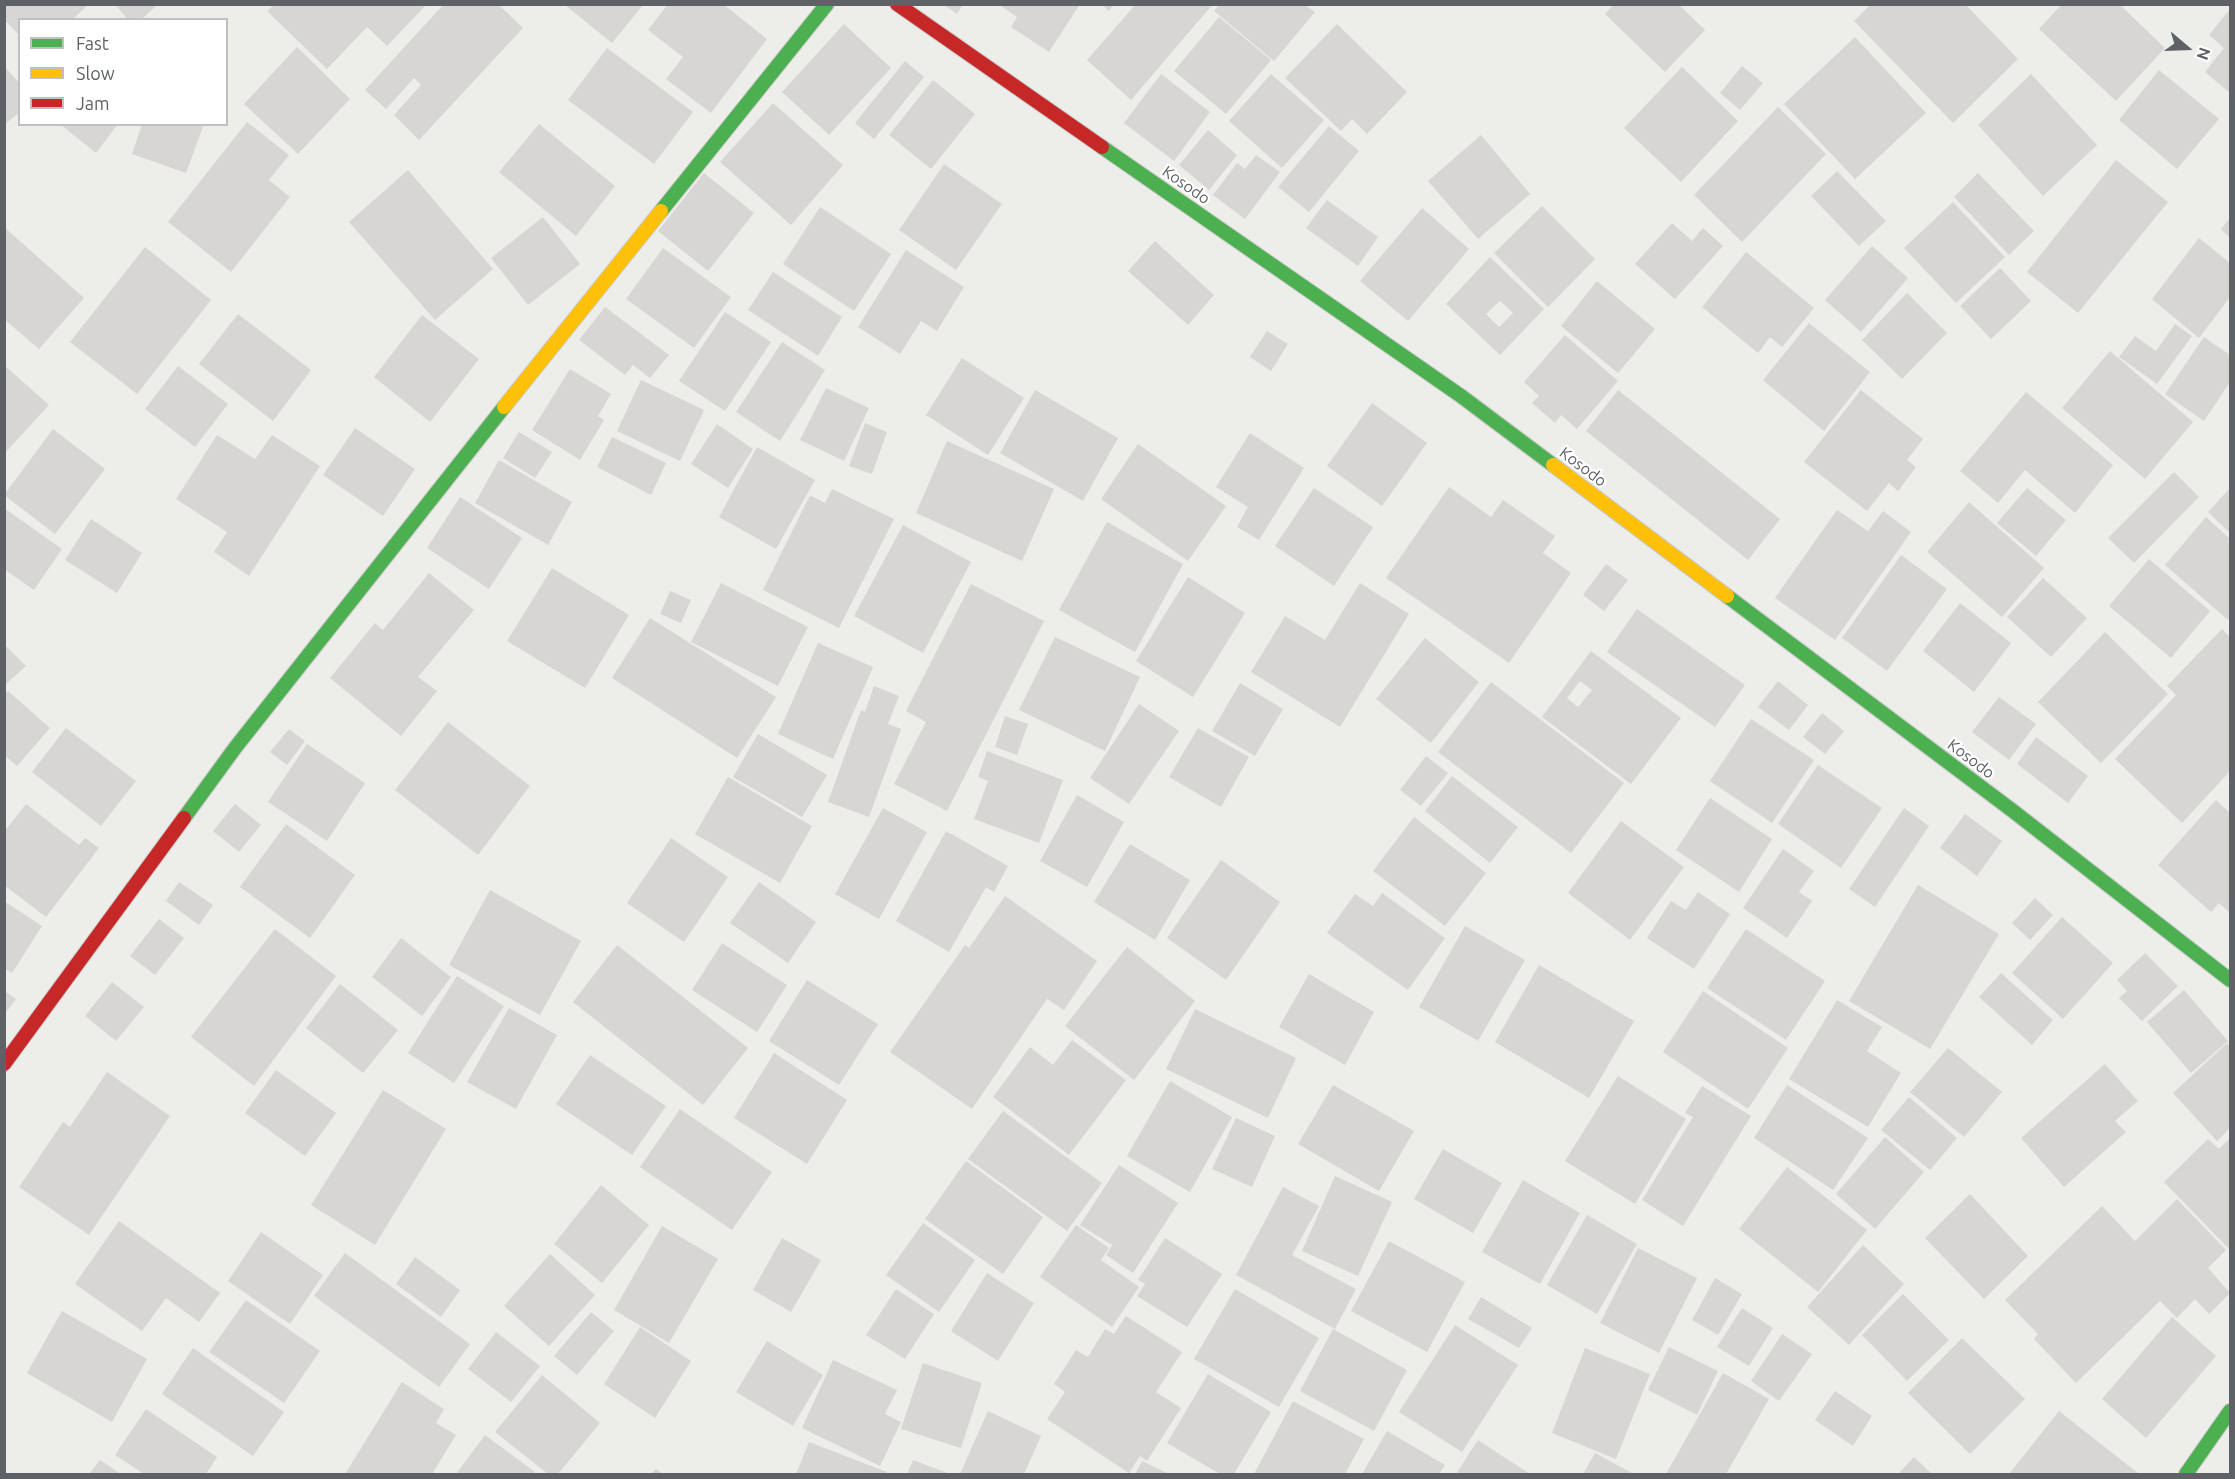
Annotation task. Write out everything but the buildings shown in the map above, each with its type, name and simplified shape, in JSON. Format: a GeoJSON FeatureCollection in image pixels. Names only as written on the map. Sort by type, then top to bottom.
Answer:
{"type":"FeatureCollection","features":[{"type":"Feature","properties":{"kind":"main road"},"geometry":{"type":"LineString","coordinates":[[4,1064],[236,748],[576,316],[827,4]]}},
{"type":"Feature","properties":{"kind":"main road","name":"Kosodo"},"geometry":{"type":"LineString","coordinates":[[897,4],[1461,396],[2013,811],[2230,980]]}},
{"type":"Feature","properties":{"kind":"main road"},"geometry":{"type":"LineString","coordinates":[[2186,1474],[2230,1411]]}},
{"type":"Feature","properties":{"kind":"traffic: fast"},"geometry":{"type":"LineString","coordinates":[[661,211],[827,4]]}},
{"type":"Feature","properties":{"kind":"traffic: fast"},"geometry":{"type":"LineString","coordinates":[[1102,147],[1461,396],[1553,465]]}},
{"type":"Feature","properties":{"kind":"traffic: fast"},"geometry":{"type":"LineString","coordinates":[[184,818],[235,748],[504,407]]}},
{"type":"Feature","properties":{"kind":"traffic: fast"},"geometry":{"type":"LineString","coordinates":[[1727,596],[2013,811],[2230,980]]}},
{"type":"Feature","properties":{"kind":"traffic: fast"},"geometry":{"type":"LineString","coordinates":[[2186,1474],[2230,1411]]}},
{"type":"Feature","properties":{"kind":"traffic: slow"},"geometry":{"type":"LineString","coordinates":[[504,407],[661,211]]}},
{"type":"Feature","properties":{"kind":"traffic: slow"},"geometry":{"type":"LineString","coordinates":[[1553,465],[1727,596]]}},
{"type":"Feature","properties":{"kind":"traffic: jam"},"geometry":{"type":"LineString","coordinates":[[897,4],[1102,147]]}},
{"type":"Feature","properties":{"kind":"traffic: jam"},"geometry":{"type":"LineString","coordinates":[[4,1064],[184,818]]}}]}
